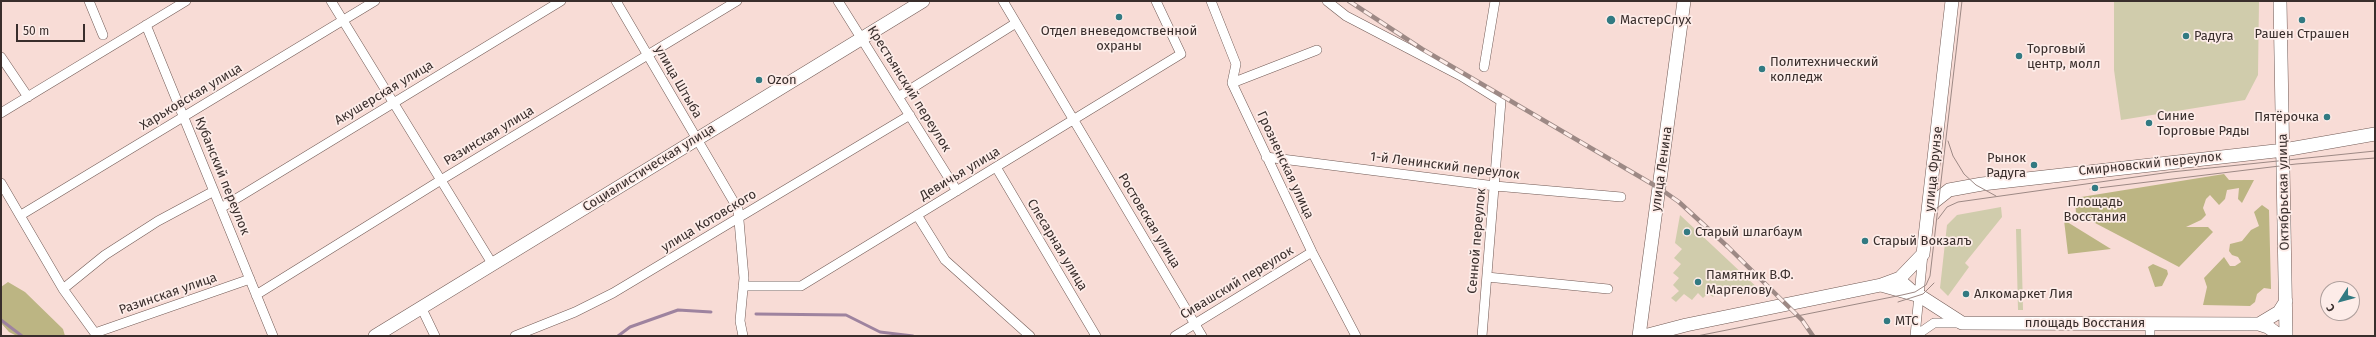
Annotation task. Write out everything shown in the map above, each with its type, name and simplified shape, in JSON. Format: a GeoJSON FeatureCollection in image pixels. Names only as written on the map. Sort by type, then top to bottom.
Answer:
{"type":"FeatureCollection","features":[{"type":"Feature","properties":{"kind":"main road","name":"Социалистическая улица"},"geometry":{"type":"LineString","coordinates":[[375,336],[422,309],[696,139],[923,1]]}},
{"type":"Feature","properties":{"kind":"main road","name":"улица Ленина"},"geometry":{"type":"LineString","coordinates":[[1639,336],[1684,1]]}},
{"type":"Feature","properties":{"kind":"main road","name":"улица Фрунзе"},"geometry":{"type":"LineString","coordinates":[[1923,254],[1930,205],[1952,1]]}},
{"type":"Feature","properties":{"kind":"main road","name":"Октябрьская улица"},"geometry":{"type":"LineString","coordinates":[[2280,1],[2284,150],[2286,336]]}},
{"type":"Feature","properties":{"kind":"main road","name":"Смирновский переулок"},"geometry":{"type":"LineString","coordinates":[[1930,205],[1949,190],[1982,184],[2284,150],[2375,134]]}},
{"type":"Feature","properties":{"kind":"main road"},"geometry":{"type":"LineString","coordinates":[[1644,336],[1686,325],[1881,285],[1900,278],[1923,254]]}},
{"type":"Feature","properties":{"kind":"main road"},"geometry":{"type":"LineString","coordinates":[[1881,285],[1920,296],[1962,323]]}},
{"type":"Feature","properties":{"kind":"main road"},"geometry":{"type":"LineString","coordinates":[[2259,324],[2279,312],[2286,301]]}},
{"type":"Feature","properties":{"kind":"main road","name":"площадь Восстания"},"geometry":{"type":"LineString","coordinates":[[1962,323],[2150,330],[2259,324],[2268,327],[2280,336]]}},
{"type":"Feature","properties":{"kind":"street"},"geometry":{"type":"LineString","coordinates":[[89,1],[103,35]]}},
{"type":"Feature","properties":{"kind":"street"},"geometry":{"type":"LineString","coordinates":[[1,113],[186,1]]}},
{"type":"Feature","properties":{"kind":"street"},"geometry":{"type":"LineString","coordinates":[[331,1],[493,265]]}},
{"type":"Feature","properties":{"kind":"street","name":"Харьковская улица"},"geometry":{"type":"LineString","coordinates":[[21,215],[375,1]]}},
{"type":"Feature","properties":{"kind":"street","name":"Акушерская улица"},"geometry":{"type":"LineString","coordinates":[[220,208],[562,1]]}},
{"type":"Feature","properties":{"kind":"street","name":"улица Штыба"},"geometry":{"type":"LineString","coordinates":[[616,1],[738,209],[743,286],[740,321],[743,336]]}},
{"type":"Feature","properties":{"kind":"street","name":"Разинская улица"},"geometry":{"type":"LineString","coordinates":[[256,295],[441,180],[737,1]]}},
{"type":"Feature","properties":{"kind":"street","name":"Крестьянский переулок"},"geometry":{"type":"LineString","coordinates":[[838,1],[957,191]]}},
{"type":"Feature","properties":{"kind":"street","name":"Ростовская улица"},"geometry":{"type":"LineString","coordinates":[[1003,1],[1202,336]]}},
{"type":"Feature","properties":{"kind":"street","name":"Девичья улица"},"geometry":{"type":"LineString","coordinates":[[743,286],[801,286],[1181,54],[1156,1]]}},
{"type":"Feature","properties":{"kind":"street"},"geometry":{"type":"LineString","coordinates":[[1211,1],[1236,64],[1232,83]]}},
{"type":"Feature","properties":{"kind":"street","name":"Сенной переулок"},"geometry":{"type":"LineString","coordinates":[[1327,1],[1346,16],[1461,76],[1501,101],[1482,336]]}},
{"type":"Feature","properties":{"kind":"street"},"geometry":{"type":"LineString","coordinates":[[1484,67],[1495,1]]}},
{"type":"Feature","properties":{"kind":"street"},"geometry":{"type":"LineString","coordinates":[[898,97],[1016,23]]}},
{"type":"Feature","properties":{"kind":"street","name":"Кубанский переулок"},"geometry":{"type":"LineString","coordinates":[[146,26],[272,336]]}},
{"type":"Feature","properties":{"kind":"street"},"geometry":{"type":"LineString","coordinates":[[1232,83],[1317,50]]}},
{"type":"Feature","properties":{"kind":"street"},"geometry":{"type":"LineString","coordinates":[[1,57],[28,97]]}},
{"type":"Feature","properties":{"kind":"street","name":"Грозненская улица"},"geometry":{"type":"LineString","coordinates":[[1232,83],[1312,252],[1356,336]]}},
{"type":"Feature","properties":{"kind":"street","name":"улица Котовского"},"geometry":{"type":"LineString","coordinates":[[515,336],[575,312],[613,293],[910,115]]}},
{"type":"Feature","properties":{"kind":"street","name":"1-й Ленинский переулок"},"geometry":{"type":"LineString","coordinates":[[1266,156],[1495,186],[1621,197]]}},
{"type":"Feature","properties":{"kind":"street","name":"Слесарная улица"},"geometry":{"type":"LineString","coordinates":[[996,167],[1096,336]]}},
{"type":"Feature","properties":{"kind":"street"},"geometry":{"type":"LineString","coordinates":[[1,184],[21,215],[63,289],[96,335]]}},
{"type":"Feature","properties":{"kind":"street"},"geometry":{"type":"LineString","coordinates":[[63,289],[105,255],[158,221],[214,191]]}},
{"type":"Feature","properties":{"kind":"street"},"geometry":{"type":"LineString","coordinates":[[917,215],[945,260],[1030,336]]}},
{"type":"Feature","properties":{"kind":"street","name":"Сивашский переулок"},"geometry":{"type":"LineString","coordinates":[[1175,336],[1312,252]]}},
{"type":"Feature","properties":{"kind":"street","name":"улица Фрунзе"},"geometry":{"type":"LineString","coordinates":[[1915,336],[1923,254]]}},
{"type":"Feature","properties":{"kind":"street"},"geometry":{"type":"LineString","coordinates":[[1487,277],[1608,289]]}},
{"type":"Feature","properties":{"kind":"street"},"geometry":{"type":"LineString","coordinates":[[1900,278],[1920,296]]}},
{"type":"Feature","properties":{"kind":"street","name":"Разинская улица"},"geometry":{"type":"LineString","coordinates":[[96,335],[250,279]]}},
{"type":"Feature","properties":{"kind":"street"},"geometry":{"type":"LineString","coordinates":[[422,309],[435,336]]}},
{"type":"Feature","properties":{"kind":"street"},"geometry":{"type":"LineString","coordinates":[[1920,336],[1921,332],[1934,323],[1962,323]]}},
{"type":"Feature","properties":{"kind":"shaded area","name":"Радуга"},"geometry":{"type":"Polygon","coordinates":[[[2114,1],[2259,1],[2258,75],[2245,100],[2121,120],[2114,70],[2114,1]]]}},
{"type":"Feature","properties":{"kind":"shaded area"},"geometry":{"type":"Polygon","coordinates":[[[2224,174],[2229,180],[2254,180],[2242,203],[2238,199],[2239,188],[2227,190],[2225,199],[2219,205],[2210,195],[2206,199],[2203,208],[2206,215],[2201,220],[2186,227],[2208,227],[2213,232],[2179,267],[2076,213],[2075,198],[2224,174]]]}},
{"type":"Feature","properties":{"kind":"shaded area"},"geometry":{"type":"Polygon","coordinates":[[[2262,205],[2269,210],[2271,289],[2264,288],[2257,294],[2255,302],[2250,306],[2203,305],[2207,287],[2204,278],[2224,257],[2230,266],[2235,266],[2241,262],[2238,257],[2232,255],[2229,251],[2230,244],[2242,241],[2251,230],[2259,226],[2254,212],[2262,205]]]}},
{"type":"Feature","properties":{"kind":"shaded area"},"geometry":{"type":"Polygon","coordinates":[[[2001,207],[2002,217],[1965,263],[1969,267],[1948,296],[1940,288],[1947,225],[1957,215],[2001,207]]]}},
{"type":"Feature","properties":{"kind":"shaded area"},"geometry":{"type":"Polygon","coordinates":[[[1680,215],[1763,293],[1737,294],[1731,289],[1724,295],[1719,290],[1713,297],[1708,293],[1703,298],[1698,293],[1692,300],[1684,294],[1676,302],[1671,298],[1679,291],[1673,285],[1679,278],[1673,273],[1681,264],[1674,258],[1682,249],[1675,243],[1680,215]]]}},
{"type":"Feature","properties":{"kind":"shaded area"},"geometry":{"type":"Polygon","coordinates":[[[2064,220],[2111,249],[2068,254],[2064,220]]]}},
{"type":"Feature","properties":{"kind":"shaded area"},"geometry":{"type":"Polygon","coordinates":[[[2016,229],[2021,229],[2023,310],[2018,310],[2016,229]]]}},
{"type":"Feature","properties":{"kind":"shaded area"},"geometry":{"type":"Polygon","coordinates":[[[2153,264],[2167,270],[2168,274],[2162,286],[2155,287],[2148,267],[2153,264]]]}},
{"type":"Feature","properties":{"kind":"shaded area"},"geometry":{"type":"Polygon","coordinates":[[[8,282],[25,292],[63,329],[65,336],[17,336],[9,332],[1,323],[1,287],[8,282]]]}},
{"type":"Feature","properties":{"kind":"waterway"},"geometry":{"type":"LineString","coordinates":[[618,336],[630,327],[678,310],[711,312]]}},
{"type":"Feature","properties":{"kind":"waterway"},"geometry":{"type":"LineString","coordinates":[[756,314],[846,315],[880,332],[913,336]]}},
{"type":"Feature","properties":{"kind":"waterway"},"geometry":{"type":"LineString","coordinates":[[1,320],[22,336]]}},
{"type":"Feature","properties":{"kind":"tram line"},"geometry":{"type":"LineString","coordinates":[[1697,336],[1902,295],[1915,292],[1926,285],[1930,276],[1962,1]]}},
{"type":"Feature","properties":{"kind":"tram line"},"geometry":{"type":"LineString","coordinates":[[1948,141],[1953,156],[1964,174],[1976,185],[1996,196]]}},
{"type":"Feature","properties":{"kind":"tram line"},"geometry":{"type":"LineString","coordinates":[[1938,219],[1947,207],[1958,202],[2171,172],[2375,151]]}},
{"type":"Feature","properties":{"kind":"tram line"},"geometry":{"type":"LineString","coordinates":[[2090,189],[2296,164],[2375,158]]}},
{"type":"Feature","properties":{"kind":"tram line"},"geometry":{"type":"LineString","coordinates":[[1898,302],[1923,294],[1934,283]]}},
{"type":"Feature","properties":{"kind":"railway"},"geometry":{"type":"LineString","coordinates":[[1349,1],[1422,49],[1659,188],[1679,202],[1728,247],[1802,320],[1813,336]]}},
{"type":"Feature","properties":{"kind":"place","name":"Отдел вневедомственной охраны"},"geometry":{"type":"Point","coordinates":[1119,17]}},
{"type":"Feature","properties":{"kind":"place","name":"МастерСлух"},"geometry":{"type":"Point","coordinates":[1611,20]}},
{"type":"Feature","properties":{"kind":"place","name":"Рашен Страшен"},"geometry":{"type":"Point","coordinates":[2302,20]}},
{"type":"Feature","properties":{"kind":"place","name":"Радуга"},"geometry":{"type":"Point","coordinates":[2186,36]}},
{"type":"Feature","properties":{"kind":"place","name":"Торговый центр, молл"},"geometry":{"type":"Point","coordinates":[2019,56]}},
{"type":"Feature","properties":{"kind":"place","name":"Политехнический колледж"},"geometry":{"type":"Point","coordinates":[1762,69]}},
{"type":"Feature","properties":{"kind":"place","name":"Ozon"},"geometry":{"type":"Point","coordinates":[759,80]}},
{"type":"Feature","properties":{"kind":"place","name":"Пятёрочка"},"geometry":{"type":"Point","coordinates":[2327,117]}},
{"type":"Feature","properties":{"kind":"place","name":"Синие Торговые Ряды"},"geometry":{"type":"Point","coordinates":[2149,123]}},
{"type":"Feature","properties":{"kind":"place","name":"Рынок Радуга"},"geometry":{"type":"Point","coordinates":[2034,165]}},
{"type":"Feature","properties":{"kind":"place","name":"Площадь Восстания"},"geometry":{"type":"Point","coordinates":[2095,188]}},
{"type":"Feature","properties":{"kind":"place","name":"Старый шлагбаум"},"geometry":{"type":"Point","coordinates":[1687,232]}},
{"type":"Feature","properties":{"kind":"place","name":"Старый Вокзалъ"},"geometry":{"type":"Point","coordinates":[1865,241]}},
{"type":"Feature","properties":{"kind":"place","name":"Памятник В.Ф. Маргелову"},"geometry":{"type":"Point","coordinates":[1698,282]}},
{"type":"Feature","properties":{"kind":"place","name":"Алкомаркет Лия"},"geometry":{"type":"Point","coordinates":[1966,294]}},
{"type":"Feature","properties":{"kind":"place","name":"МТС"},"geometry":{"type":"Point","coordinates":[1887,321]}}]}
